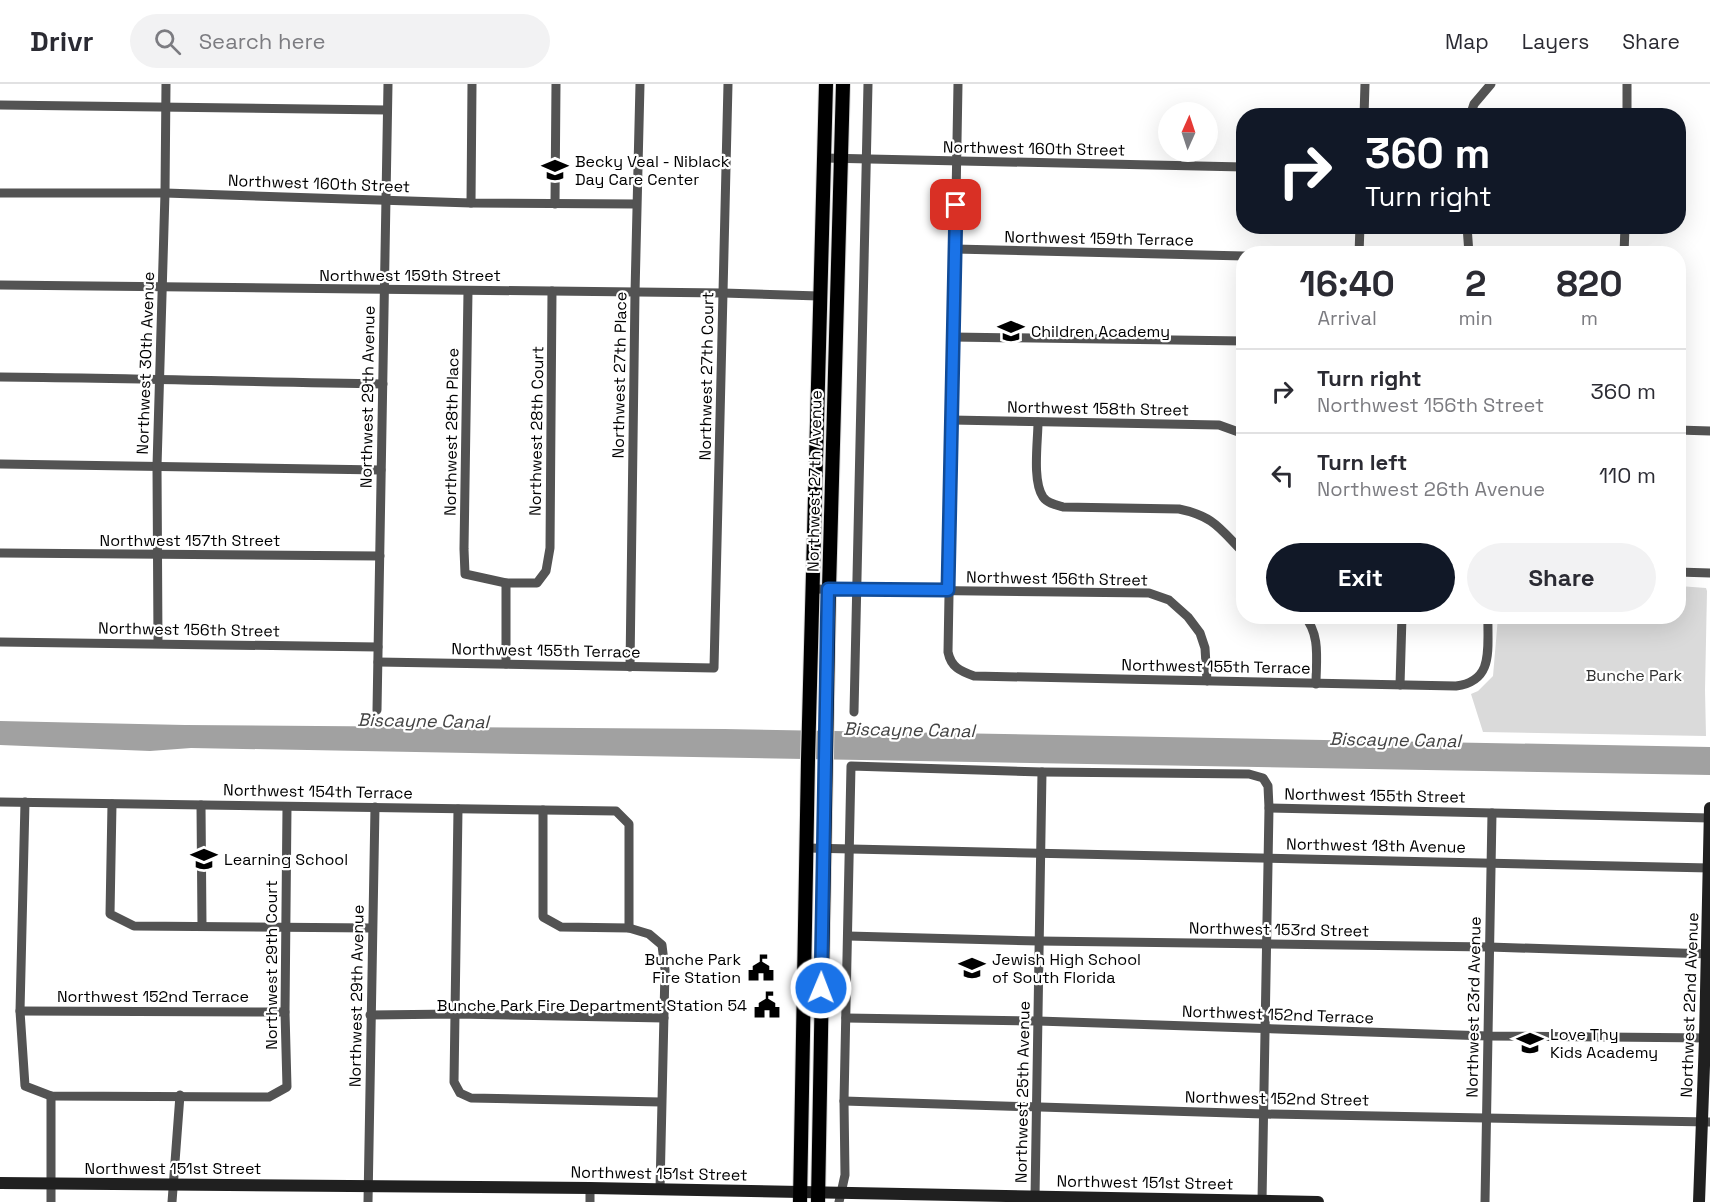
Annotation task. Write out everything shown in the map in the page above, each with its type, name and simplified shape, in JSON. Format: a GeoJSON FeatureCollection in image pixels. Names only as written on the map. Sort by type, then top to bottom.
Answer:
{"type":"FeatureCollection","features":[{"type":"Feature","properties":{"kind":"main road","name":"Northwest 27th Avenue"},"geometry":{"type":"LineString","coordinates":[[801,1197],[808,759],[826,84]]}},
{"type":"Feature","properties":{"kind":"main road","name":"Northwest 27th Avenue"},"geometry":{"type":"LineString","coordinates":[[818,1197],[828,589],[843,84]]}},
{"type":"Feature","properties":{"kind":"main road"},"geometry":{"type":"LineString","coordinates":[[819,296],[829,305],[828,374],[833,381]]}},
{"type":"Feature","properties":{"kind":"main road"},"geometry":{"type":"LineString","coordinates":[[805,987],[821,988]]}},
{"type":"Feature","properties":{"kind":"street","name":"Northwest 30th Avenue"},"geometry":{"type":"LineString","coordinates":[[158,643],[157,466],[166,84]]}},
{"type":"Feature","properties":{"kind":"street","name":"Northwest 29th Avenue"},"geometry":{"type":"LineString","coordinates":[[377,710],[388,84]]}},
{"type":"Feature","properties":{"kind":"street"},"geometry":{"type":"LineString","coordinates":[[471,203],[472,84]]}},
{"type":"Feature","properties":{"kind":"street"},"geometry":{"type":"LineString","coordinates":[[555,204],[556,84]]}},
{"type":"Feature","properties":{"kind":"street","name":"Northwest 27th Place"},"geometry":{"type":"LineString","coordinates":[[630,667],[636,204],[640,84]]}},
{"type":"Feature","properties":{"kind":"street","name":"Northwest 27th Court"},"geometry":{"type":"LineString","coordinates":[[714,668],[728,84]]}},
{"type":"Feature","properties":{"kind":"street"},"geometry":{"type":"LineString","coordinates":[[854,712],[868,84]]}},
{"type":"Feature","properties":{"kind":"street"},"geometry":{"type":"LineString","coordinates":[[948,590],[958,84]]}},
{"type":"Feature","properties":{"kind":"street"},"geometry":{"type":"LineString","coordinates":[[1364,108],[1365,84]]}},
{"type":"Feature","properties":{"kind":"street"},"geometry":{"type":"LineString","coordinates":[[1473,108],[1491,84]]}},
{"type":"Feature","properties":{"kind":"street"},"geometry":{"type":"LineString","coordinates":[[1627,84],[1627,108]]}},
{"type":"Feature","properties":{"kind":"street"},"geometry":{"type":"LineString","coordinates":[[0,105],[387,110]]}},
{"type":"Feature","properties":{"kind":"street","name":"Northwest 160th Street"},"geometry":{"type":"LineString","coordinates":[[824,158],[1236,167]]}},
{"type":"Feature","properties":{"kind":"street","name":"Northwest 160th Street"},"geometry":{"type":"LineString","coordinates":[[0,193],[165,193],[471,203],[636,204]]}},
{"type":"Feature","properties":{"kind":"street","name":"Northwest 159th Terrace"},"geometry":{"type":"LineString","coordinates":[[955,249],[1236,256]]}},
{"type":"Feature","properties":{"kind":"street","name":"Northwest 159th Street"},"geometry":{"type":"LineString","coordinates":[[0,285],[635,293],[723,292],[819,296]]}},
{"type":"Feature","properties":{"kind":"street","name":"Northwest 28th Place"},"geometry":{"type":"LineString","coordinates":[[468,291],[465,574],[506,583]]}},
{"type":"Feature","properties":{"kind":"street","name":"Northwest 28th Court"},"geometry":{"type":"LineString","coordinates":[[506,583],[537,583],[546,571],[550,548],[552,291]]}},
{"type":"Feature","properties":{"kind":"street"},"geometry":{"type":"LineString","coordinates":[[952,337],[1236,341]]}},
{"type":"Feature","properties":{"kind":"street"},"geometry":{"type":"LineString","coordinates":[[0,377],[159,378],[234,382],[383,384]]}},
{"type":"Feature","properties":{"kind":"street","name":"Northwest 158th Street"},"geometry":{"type":"LineString","coordinates":[[951,420],[1219,425],[1236,431]]}},
{"type":"Feature","properties":{"kind":"street"},"geometry":{"type":"LineString","coordinates":[[1038,422],[1038,488],[1043,498],[1051,504],[1063,507],[1179,509],[1198,512],[1210,519],[1236,545]]}},
{"type":"Feature","properties":{"kind":"street"},"geometry":{"type":"LineString","coordinates":[[1686,430],[1710,431]]}},
{"type":"Feature","properties":{"kind":"street"},"geometry":{"type":"LineString","coordinates":[[0,464],[381,470]]}},
{"type":"Feature","properties":{"kind":"street","name":"Northwest 157th Street"},"geometry":{"type":"LineString","coordinates":[[0,553],[380,556]]}},
{"type":"Feature","properties":{"kind":"street"},"geometry":{"type":"LineString","coordinates":[[1686,572],[1710,573]]}},
{"type":"Feature","properties":{"kind":"street"},"geometry":{"type":"LineString","coordinates":[[506,583],[506,664]]}},
{"type":"Feature","properties":{"kind":"street","name":"Northwest 156th Street"},"geometry":{"type":"LineString","coordinates":[[812,589],[1149,593],[1169,600],[1188,617],[1200,633],[1205,648],[1207,681]]}},
{"type":"Feature","properties":{"kind":"street","name":"Northwest 155th Terrace"},"geometry":{"type":"LineString","coordinates":[[948,590],[948,652],[954,666],[961,672],[974,676],[1456,686],[1469,684],[1484,671],[1487,657],[1488,624]]}},
{"type":"Feature","properties":{"kind":"street"},"geometry":{"type":"LineString","coordinates":[[1310,624],[1315,638],[1316,684]]}},
{"type":"Feature","properties":{"kind":"street"},"geometry":{"type":"LineString","coordinates":[[1400,685],[1402,624]]}},
{"type":"Feature","properties":{"kind":"street","name":"Northwest 156th Street"},"geometry":{"type":"LineString","coordinates":[[0,642],[378,646]]}},
{"type":"Feature","properties":{"kind":"street","name":"Northwest 155th Terrace"},"geometry":{"type":"LineString","coordinates":[[378,662],[714,668]]}},
{"type":"Feature","properties":{"kind":"street","name":"Northwest 155th Street"},"geometry":{"type":"LineString","coordinates":[[850,850],[851,766],[1042,772],[1249,774],[1263,778],[1268,786],[1269,808],[1710,818]]}},
{"type":"Feature","properties":{"kind":"street","name":"Northwest 25th Avenue"},"geometry":{"type":"LineString","coordinates":[[1035,1197],[1042,772]]}},
{"type":"Feature","properties":{"kind":"street","name":"Northwest 154th Terrace"},"geometry":{"type":"LineString","coordinates":[[0,802],[616,811],[629,824],[629,927]]}},
{"type":"Feature","properties":{"kind":"street"},"geometry":{"type":"LineString","coordinates":[[25,802],[20,1011],[25,1086],[51,1096],[180,1095],[172,1202]]}},
{"type":"Feature","properties":{"kind":"street"},"geometry":{"type":"LineString","coordinates":[[112,804],[111,914],[134,926],[372,928]]}},
{"type":"Feature","properties":{"kind":"street"},"geometry":{"type":"LineString","coordinates":[[201,805],[202,926]]}},
{"type":"Feature","properties":{"kind":"street","name":"Northwest 29th Court"},"geometry":{"type":"LineString","coordinates":[[180,1095],[269,1097],[287,1087],[285,928],[287,807]]}},
{"type":"Feature","properties":{"kind":"street","name":"Northwest 29th Avenue"},"geometry":{"type":"LineString","coordinates":[[368,1202],[375,807]]}},
{"type":"Feature","properties":{"kind":"street"},"geometry":{"type":"LineString","coordinates":[[458,808],[454,1082],[460,1093],[471,1098],[662,1102]]}},
{"type":"Feature","properties":{"kind":"street"},"geometry":{"type":"LineString","coordinates":[[1263,1201],[1269,808]]}},
{"type":"Feature","properties":{"kind":"street","name":"Northwest 22nd Avenue"},"geometry":{"type":"LineString","coordinates":[[1699,1202],[1706,1122],[1710,808]]}},
{"type":"Feature","properties":{"kind":"street"},"geometry":{"type":"LineString","coordinates":[[543,810],[543,917],[561,927],[629,927],[649,934],[662,945],[665,970],[660,1189]]}},
{"type":"Feature","properties":{"kind":"street","name":"Northwest 23rd Avenue"},"geometry":{"type":"LineString","coordinates":[[1485,1202],[1492,813]]}},
{"type":"Feature","properties":{"kind":"street","name":"Northwest 18th Avenue"},"geometry":{"type":"LineString","coordinates":[[807,848],[1041,855],[1710,868]]}},
{"type":"Feature","properties":{"kind":"street"},"geometry":{"type":"LineString","coordinates":[[840,1197],[845,1175],[844,1101],[850,850]]}},
{"type":"Feature","properties":{"kind":"street","name":"Northwest 153rd Street"},"geometry":{"type":"LineString","coordinates":[[848,936],[1490,947],[1709,954]]}},
{"type":"Feature","properties":{"kind":"street","name":"Northwest 152nd Terrace"},"geometry":{"type":"LineString","coordinates":[[20,1011],[285,1012]]}},
{"type":"Feature","properties":{"kind":"street"},"geometry":{"type":"LineString","coordinates":[[370,1016],[456,1014],[664,1018]]}},
{"type":"Feature","properties":{"kind":"street","name":"Northwest 152nd Terrace"},"geometry":{"type":"LineString","coordinates":[[846,1018],[1038,1021],[1488,1036],[1708,1038]]}},
{"type":"Feature","properties":{"kind":"street"},"geometry":{"type":"LineString","coordinates":[[51,1096],[51,1202]]}},
{"type":"Feature","properties":{"kind":"street","name":"Northwest 152nd Street"},"geometry":{"type":"LineString","coordinates":[[844,1101],[1264,1114],[1706,1122]]}},
{"type":"Feature","properties":{"kind":"street","name":"Northwest 151st Street"},"geometry":{"type":"LineString","coordinates":[[0,1183],[660,1189],[801,1197],[990,1199],[1035,1197],[1318,1202]]}},
{"type":"Feature","properties":{"kind":"street"},"geometry":{"type":"LineString","coordinates":[[590,1188],[590,1202]]}},
{"type":"Feature","properties":{"kind":"green space","name":"Bunche Park"},"geometry":{"type":"Polygon","coordinates":[[[1686,587],[1706,588],[1706,736],[1483,732],[1471,694],[1478,691],[1493,676],[1497,624],[1686,624],[1686,587]]]}},
{"type":"Feature","properties":{"kind":"shaded area"},"geometry":{"type":"Polygon","coordinates":[[[0,721],[185,725],[724,729],[1710,747],[1710,775],[191,748],[150,751],[0,745],[0,721]]]}},
{"type":"Feature","properties":{"kind":"place","name":"Becky Veal - Niblack Day Care Center"},"geometry":{"type":"Point","coordinates":[555,170]}},
{"type":"Feature","properties":{"kind":"place","name":"Children Academy"},"geometry":{"type":"Point","coordinates":[1011,331]}},
{"type":"Feature","properties":{"kind":"place","name":"Learning School"},"geometry":{"type":"Point","coordinates":[204,859]}},
{"type":"Feature","properties":{"kind":"place","name":"Bunche Park Fire Station"},"geometry":{"type":"Point","coordinates":[761,968]}},
{"type":"Feature","properties":{"kind":"place","name":"Jewish High School of South Florida"},"geometry":{"type":"Point","coordinates":[972,968]}},
{"type":"Feature","properties":{"kind":"place","name":"Bunche Park Fire Department Station 54"},"geometry":{"type":"Point","coordinates":[767,1005]}},
{"type":"Feature","properties":{"kind":"place","name":"Love Thy Kids Academy"},"geometry":{"type":"Point","coordinates":[1530,1043]}},
{"type":"Feature","properties":{"kind":"route"},"geometry":{"type":"LineString","coordinates":[[821,988],[828,589],[948,590],[956,205]]}},
{"type":"Feature","properties":{"kind":"water label","name":"Biscayne Canal"},"geometry":{"type":"Point","coordinates":[423,721]}},
{"type":"Feature","properties":{"kind":"water label","name":"Biscayne Canal"},"geometry":{"type":"Point","coordinates":[909,730]}},
{"type":"Feature","properties":{"kind":"water label","name":"Biscayne Canal"},"geometry":{"type":"Point","coordinates":[1395,740]}}]}
